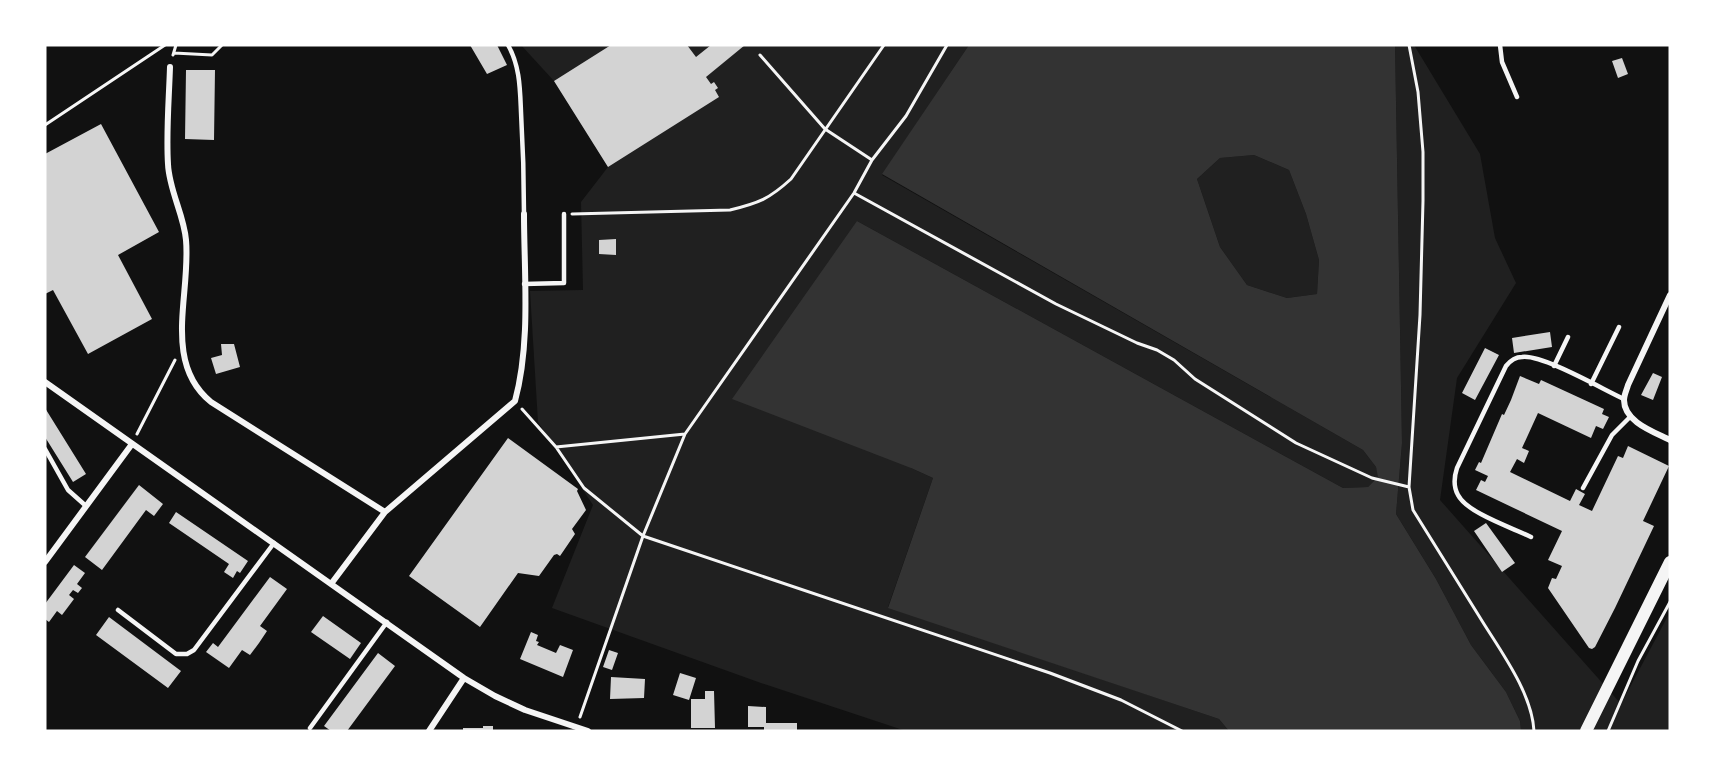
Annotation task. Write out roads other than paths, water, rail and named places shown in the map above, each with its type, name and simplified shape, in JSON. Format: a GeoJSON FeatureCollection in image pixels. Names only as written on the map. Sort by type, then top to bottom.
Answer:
{"type":"FeatureCollection","features":[{"type":"Feature","properties":{"kind":"main road"},"geometry":{"type":"LineString","coordinates":[[1586,731],[1670,562]]}},
{"type":"Feature","properties":{"kind":"street"},"geometry":{"type":"LineString","coordinates":[[170,67],[168,166],[186,240],[182,345],[186,367],[199,392],[204,396],[255,431],[385,512]]}},
{"type":"Feature","properties":{"kind":"street"},"geometry":{"type":"LineString","coordinates":[[331,584],[385,512],[515,401],[521,377],[524,341],[524,214]]}},
{"type":"Feature","properties":{"kind":"street"},"geometry":{"type":"LineString","coordinates":[[1670,295],[1628,385],[1624,399],[1631,416],[1643,426],[1670,440]]}},
{"type":"Feature","properties":{"kind":"street"},"geometry":{"type":"LineString","coordinates":[[45,382],[464,678],[525,710],[588,731]]}},
{"type":"Feature","properties":{"kind":"street"},"geometry":{"type":"LineString","coordinates":[[45,562],[132,444]]}},
{"type":"Feature","properties":{"kind":"street"},"geometry":{"type":"LineString","coordinates":[[429,731],[464,678]]}},
{"type":"Feature","properties":{"kind":"lane"},"geometry":{"type":"LineString","coordinates":[[508,45],[515,56],[518,70],[524,150],[524,214]]}},
{"type":"Feature","properties":{"kind":"lane"},"geometry":{"type":"LineString","coordinates":[[1500,45],[1502,62],[1517,96]]}},
{"type":"Feature","properties":{"kind":"lane"},"geometry":{"type":"LineString","coordinates":[[524,284],[564,283],[564,214]]}},
{"type":"Feature","properties":{"kind":"lane"},"geometry":{"type":"LineString","coordinates":[[1591,384],[1619,327]]}},
{"type":"Feature","properties":{"kind":"lane"},"geometry":{"type":"LineString","coordinates":[[1554,366],[1568,337]]}},
{"type":"Feature","properties":{"kind":"lane"},"geometry":{"type":"LineString","coordinates":[[1532,537],[1466,505],[1457,494],[1454,477],[1506,366],[1510,361],[1531,357],[1624,399]]}},
{"type":"Feature","properties":{"kind":"lane"},"geometry":{"type":"LineString","coordinates":[[1583,488],[1612,435],[1631,416]]}},
{"type":"Feature","properties":{"kind":"lane"},"geometry":{"type":"LineString","coordinates":[[45,448],[68,490],[86,507]]}},
{"type":"Feature","properties":{"kind":"lane"},"geometry":{"type":"LineString","coordinates":[[118,610],[176,654],[187,654],[194,650],[274,543]]}},
{"type":"Feature","properties":{"kind":"lane"},"geometry":{"type":"LineString","coordinates":[[310,728],[387,622]]}}]}
